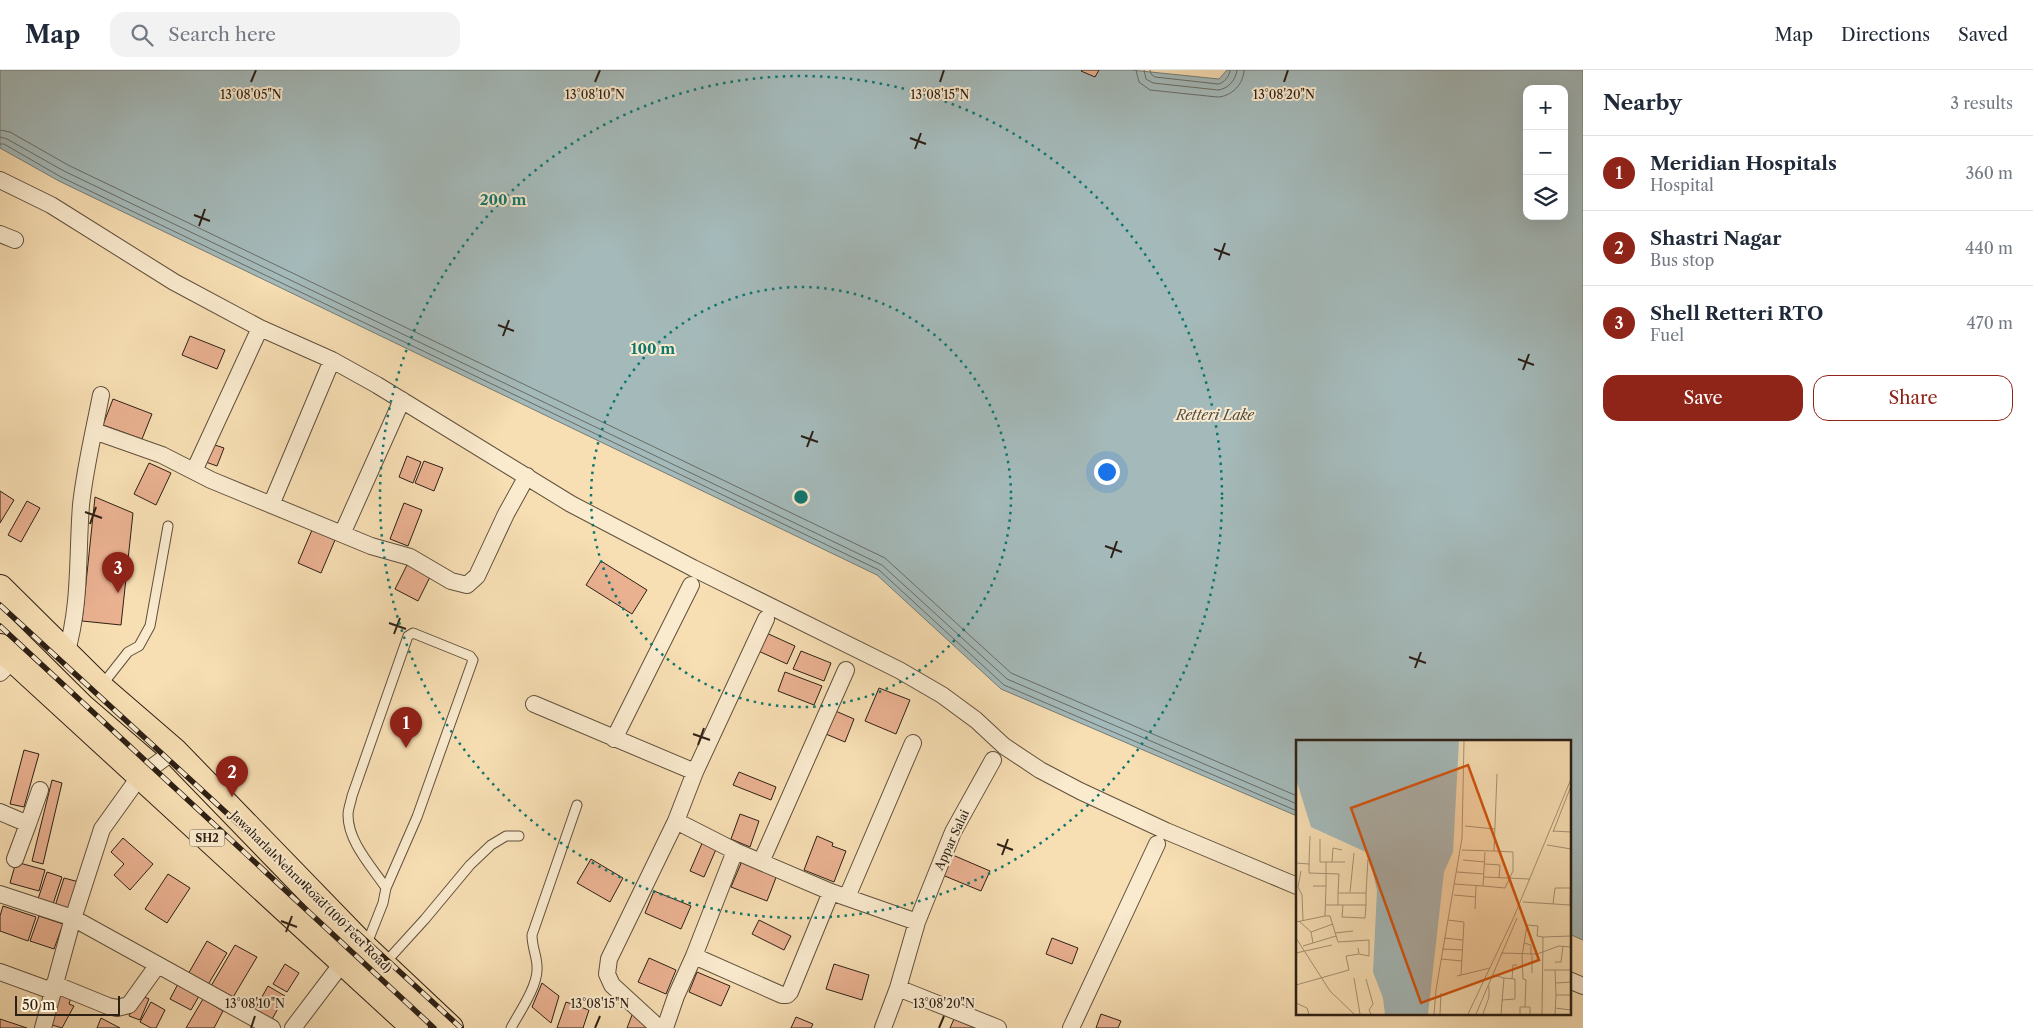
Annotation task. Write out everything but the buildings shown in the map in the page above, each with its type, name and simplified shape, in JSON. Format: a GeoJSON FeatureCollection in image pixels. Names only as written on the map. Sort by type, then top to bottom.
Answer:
{"type":"FeatureCollection","features":[{"type":"Feature","properties":{"kind":"main road","name":"Jawaharlal Nehru Road (100 Feet Road)"},"geometry":{"type":"LineString","coordinates":[[0,588],[101,688],[174,751],[374,957],[450,1028]]}},
{"type":"Feature","properties":{"kind":"main road","name":"Jawaharlal Nehru Road (100 Feet Road)"},"geometry":{"type":"LineString","coordinates":[[5,660],[140,776],[415,1028]]}},
{"type":"Feature","properties":{"kind":"street"},"geometry":{"type":"LineString","coordinates":[[0,180],[51,205],[174,282],[260,328],[332,360],[402,400],[571,504],[693,568],[899,670],[942,695],[976,720],[1004,746],[1040,770],[1157,827],[1296,886]]}},
{"type":"Feature","properties":{"kind":"street"},"geometry":{"type":"LineString","coordinates":[[194,471],[260,328]]}},
{"type":"Feature","properties":{"kind":"street"},"geometry":{"type":"LineString","coordinates":[[271,505],[332,360]]}},
{"type":"Feature","properties":{"kind":"street"},"geometry":{"type":"LineString","coordinates":[[66,654],[73,632],[77,609],[81,504],[101,395]]}},
{"type":"Feature","properties":{"kind":"street"},"geometry":{"type":"LineString","coordinates":[[342,534],[402,400]]}},
{"type":"Feature","properties":{"kind":"street"},"geometry":{"type":"LineString","coordinates":[[94,432],[162,455],[271,505],[371,546],[410,557],[450,581],[467,585],[476,576],[527,476]]}},
{"type":"Feature","properties":{"kind":"street"},"geometry":{"type":"LineString","coordinates":[[614,739],[691,585]]}},
{"type":"Feature","properties":{"kind":"street"},"geometry":{"type":"LineString","coordinates":[[659,1028],[612,985],[607,974],[609,959],[676,821],[695,772],[766,619]]}},
{"type":"Feature","properties":{"kind":"street"},"geometry":{"type":"LineString","coordinates":[[761,862],[846,670]]}},
{"type":"Feature","properties":{"kind":"street"},"geometry":{"type":"LineString","coordinates":[[534,704],[695,772]]}},
{"type":"Feature","properties":{"kind":"street"},"geometry":{"type":"LineString","coordinates":[[694,956],[782,995],[787,995],[913,743]]}},
{"type":"Feature","properties":{"kind":"street"},"geometry":{"type":"LineString","coordinates":[[43,1028],[53,988],[102,829],[140,776],[174,751]]}},
{"type":"Feature","properties":{"kind":"street","name":"Appar Salai"},"geometry":{"type":"LineString","coordinates":[[883,1028],[898,988],[917,922],[953,832],[993,760]]}},
{"type":"Feature","properties":{"kind":"street"},"geometry":{"type":"LineString","coordinates":[[15,859],[40,790]]}},
{"type":"Feature","properties":{"kind":"street"},"geometry":{"type":"LineString","coordinates":[[0,812],[28,824]]}},
{"type":"Feature","properties":{"kind":"street"},"geometry":{"type":"LineString","coordinates":[[676,821],[761,862],[839,894],[917,922]]}},
{"type":"Feature","properties":{"kind":"street"},"geometry":{"type":"LineString","coordinates":[[1071,1028],[1157,844]]}},
{"type":"Feature","properties":{"kind":"street"},"geometry":{"type":"LineString","coordinates":[[665,1028],[735,850]]}},
{"type":"Feature","properties":{"kind":"street"},"geometry":{"type":"LineString","coordinates":[[0,894],[74,918],[157,966],[272,1028]]}},
{"type":"Feature","properties":{"kind":"street"},"geometry":{"type":"LineString","coordinates":[[293,1028],[343,962]]}},
{"type":"Feature","properties":{"kind":"street"},"geometry":{"type":"LineString","coordinates":[[0,972],[108,1006],[123,1008],[129,1005],[157,966]]}},
{"type":"Feature","properties":{"kind":"street"},"geometry":{"type":"LineString","coordinates":[[1570,980],[1583,986]]}},
{"type":"Feature","properties":{"kind":"street"},"geometry":{"type":"LineString","coordinates":[[898,988],[998,1028]]}},
{"type":"Feature","properties":{"kind":"lane"},"geometry":{"type":"LineString","coordinates":[[101,688],[128,652],[139,646],[150,626],[168,526]]}},
{"type":"Feature","properties":{"kind":"lane"},"geometry":{"type":"LineString","coordinates":[[374,957],[386,888],[417,817],[473,660],[470,656],[413,633],[408,636],[352,796],[348,814],[350,829],[357,844],[386,888]]}},
{"type":"Feature","properties":{"kind":"lane"},"geometry":{"type":"LineString","coordinates":[[511,1028],[532,988],[538,972],[537,961],[532,947],[532,935],[577,805]]}},
{"type":"Feature","properties":{"kind":"lane"},"geometry":{"type":"LineString","coordinates":[[374,957],[426,919],[470,864],[491,845],[506,836],[519,836]]}},
{"type":"Feature","properties":{"kind":"water","name":"Retteri Lake"},"geometry":{"type":"Polygon","coordinates":[[[0,70],[1131,70],[1219,79],[1227,70],[1583,70],[1583,940],[1570,934],[1570,740],[1296,740],[1296,816],[1001,689],[877,575],[59,181],[0,148],[0,70]]]}},
{"type":"Feature","properties":{"kind":"railway"},"geometry":{"type":"LineString","coordinates":[[0,605],[461,1028]]}},
{"type":"Feature","properties":{"kind":"railway"},"geometry":{"type":"LineString","coordinates":[[0,626],[434,1028]]}},
{"type":"Feature","properties":{"kind":"place","name":"Shell Retteri RTO"},"geometry":{"type":"Point","coordinates":[118,593]}},
{"type":"Feature","properties":{"kind":"place","name":"Meridian Hospitals"},"geometry":{"type":"Point","coordinates":[406,748]}},
{"type":"Feature","properties":{"kind":"place","name":"Shastri Nagar"},"geometry":{"type":"Point","coordinates":[232,797]}}]}
